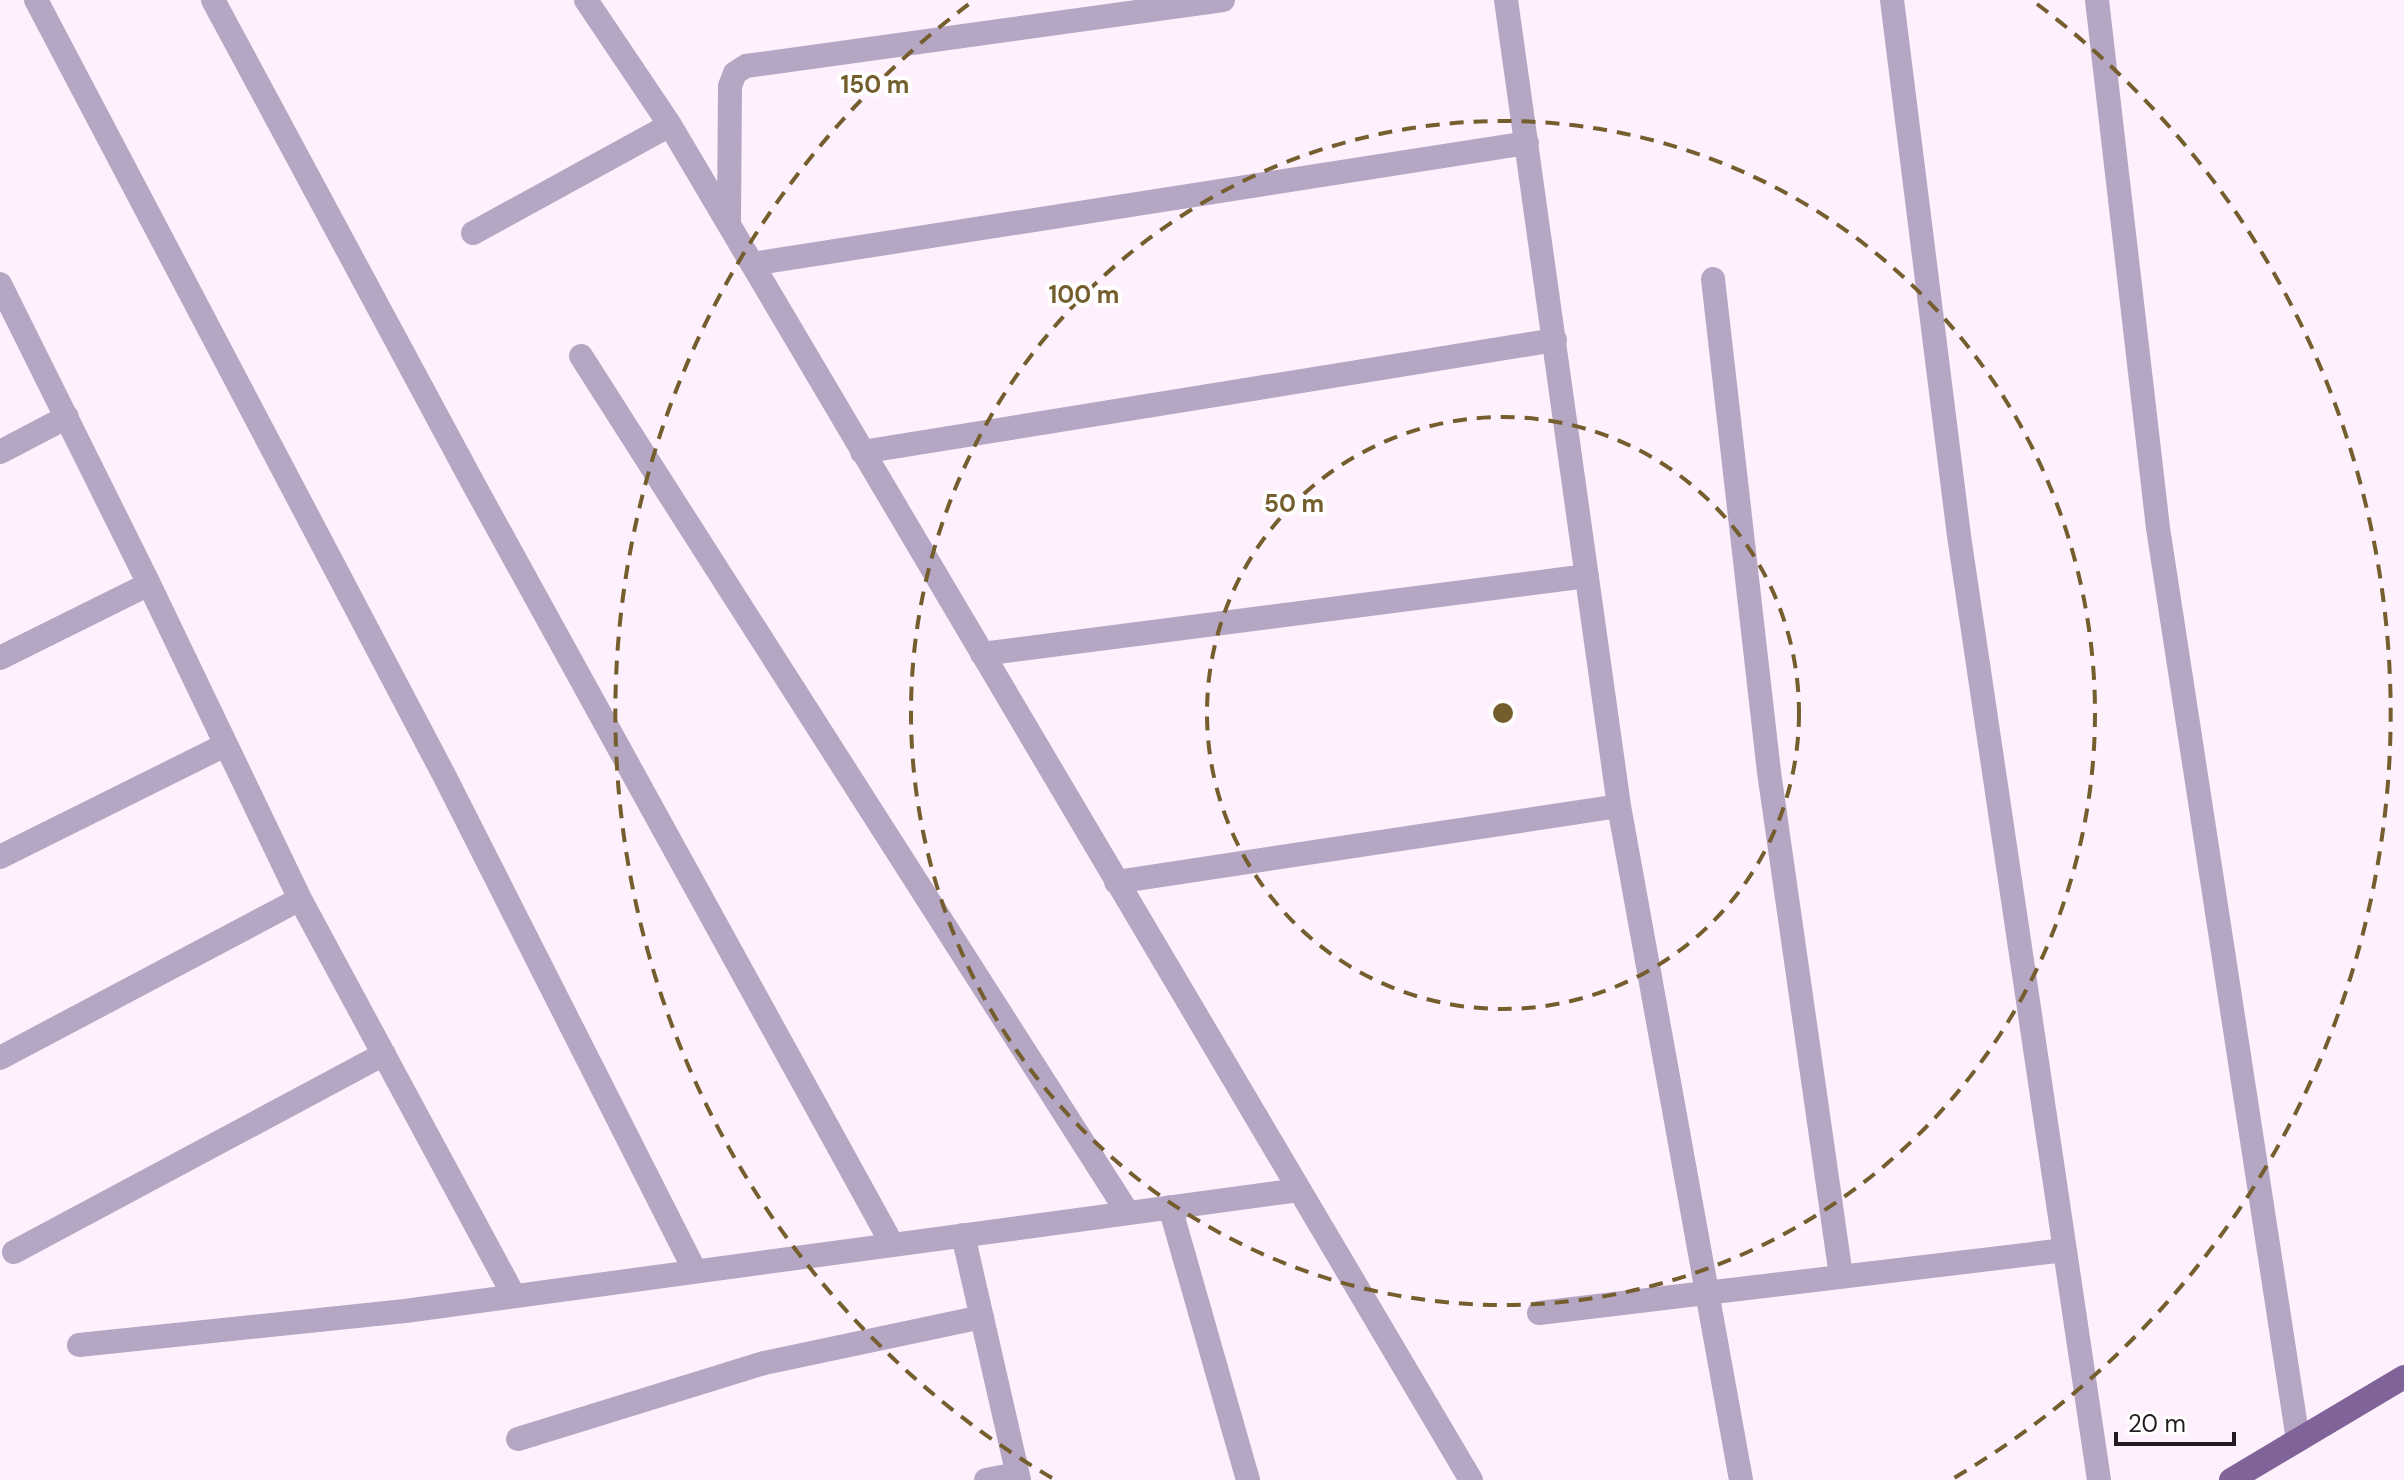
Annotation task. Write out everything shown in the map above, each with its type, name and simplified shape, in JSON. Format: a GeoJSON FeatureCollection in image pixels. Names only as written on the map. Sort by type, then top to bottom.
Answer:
{"type":"FeatureCollection","features":[{"type":"Feature","properties":{"kind":"main road"},"geometry":{"type":"LineString","coordinates":[[2231,1480],[2404,1377]]}},
{"type":"Feature","properties":{"kind":"street"},"geometry":{"type":"LineString","coordinates":[[36,0],[445,777],[695,1271]]}},
{"type":"Feature","properties":{"kind":"street"},"geometry":{"type":"LineString","coordinates":[[213,0],[474,485],[892,1244]]}},
{"type":"Feature","properties":{"kind":"street"},"geometry":{"type":"LineString","coordinates":[[586,0],[670,125],[1471,1480]]}},
{"type":"Feature","properties":{"kind":"street"},"geometry":{"type":"LineString","coordinates":[[729,225],[730,86],[735,73],[746,66],[1223,0]]}},
{"type":"Feature","properties":{"kind":"street"},"geometry":{"type":"LineString","coordinates":[[1506,0],[1619,806],[1741,1480]]}},
{"type":"Feature","properties":{"kind":"street"},"geometry":{"type":"LineString","coordinates":[[1892,0],[1959,536],[2099,1480]]}},
{"type":"Feature","properties":{"kind":"street"},"geometry":{"type":"LineString","coordinates":[[2097,0],[2158,528],[2298,1440]]}},
{"type":"Feature","properties":{"kind":"street"},"geometry":{"type":"LineString","coordinates":[[473,233],[670,125]]}},
{"type":"Feature","properties":{"kind":"street"},"geometry":{"type":"LineString","coordinates":[[752,264],[1527,143]]}},
{"type":"Feature","properties":{"kind":"street"},"geometry":{"type":"LineString","coordinates":[[1713,279],[1769,772],[1841,1276]]}},
{"type":"Feature","properties":{"kind":"street"},"geometry":{"type":"LineString","coordinates":[[0,284],[300,899],[514,1296]]}},
{"type":"Feature","properties":{"kind":"street"},"geometry":{"type":"LineString","coordinates":[[862,452],[1555,340]]}},
{"type":"Feature","properties":{"kind":"street"},"geometry":{"type":"LineString","coordinates":[[581,356],[1128,1213]]}},
{"type":"Feature","properties":{"kind":"street"},"geometry":{"type":"LineString","coordinates":[[0,452],[67,417]]}},
{"type":"Feature","properties":{"kind":"street"},"geometry":{"type":"LineString","coordinates":[[982,654],[1587,576]]}},
{"type":"Feature","properties":{"kind":"street"},"geometry":{"type":"LineString","coordinates":[[0,658],[149,584]]}},
{"type":"Feature","properties":{"kind":"street"},"geometry":{"type":"LineString","coordinates":[[0,857],[225,745]]}},
{"type":"Feature","properties":{"kind":"street"},"geometry":{"type":"LineString","coordinates":[[1116,882],[1619,806]]}},
{"type":"Feature","properties":{"kind":"street"},"geometry":{"type":"LineString","coordinates":[[0,1058],[300,899]]}},
{"type":"Feature","properties":{"kind":"street"},"geometry":{"type":"LineString","coordinates":[[14,1252],[384,1054]]}},
{"type":"Feature","properties":{"kind":"street"},"geometry":{"type":"LineString","coordinates":[[79,1345],[405,1311],[1299,1190]]}},
{"type":"Feature","properties":{"kind":"street"},"geometry":{"type":"LineString","coordinates":[[1170,1207],[1248,1480]]}},
{"type":"Feature","properties":{"kind":"street"},"geometry":{"type":"LineString","coordinates":[[963,1235],[1018,1477],[986,1480]]}},
{"type":"Feature","properties":{"kind":"street"},"geometry":{"type":"LineString","coordinates":[[1539,1313],[2065,1250]]}},
{"type":"Feature","properties":{"kind":"street"},"geometry":{"type":"LineString","coordinates":[[518,1439],[764,1363],[982,1317]]}}]}
